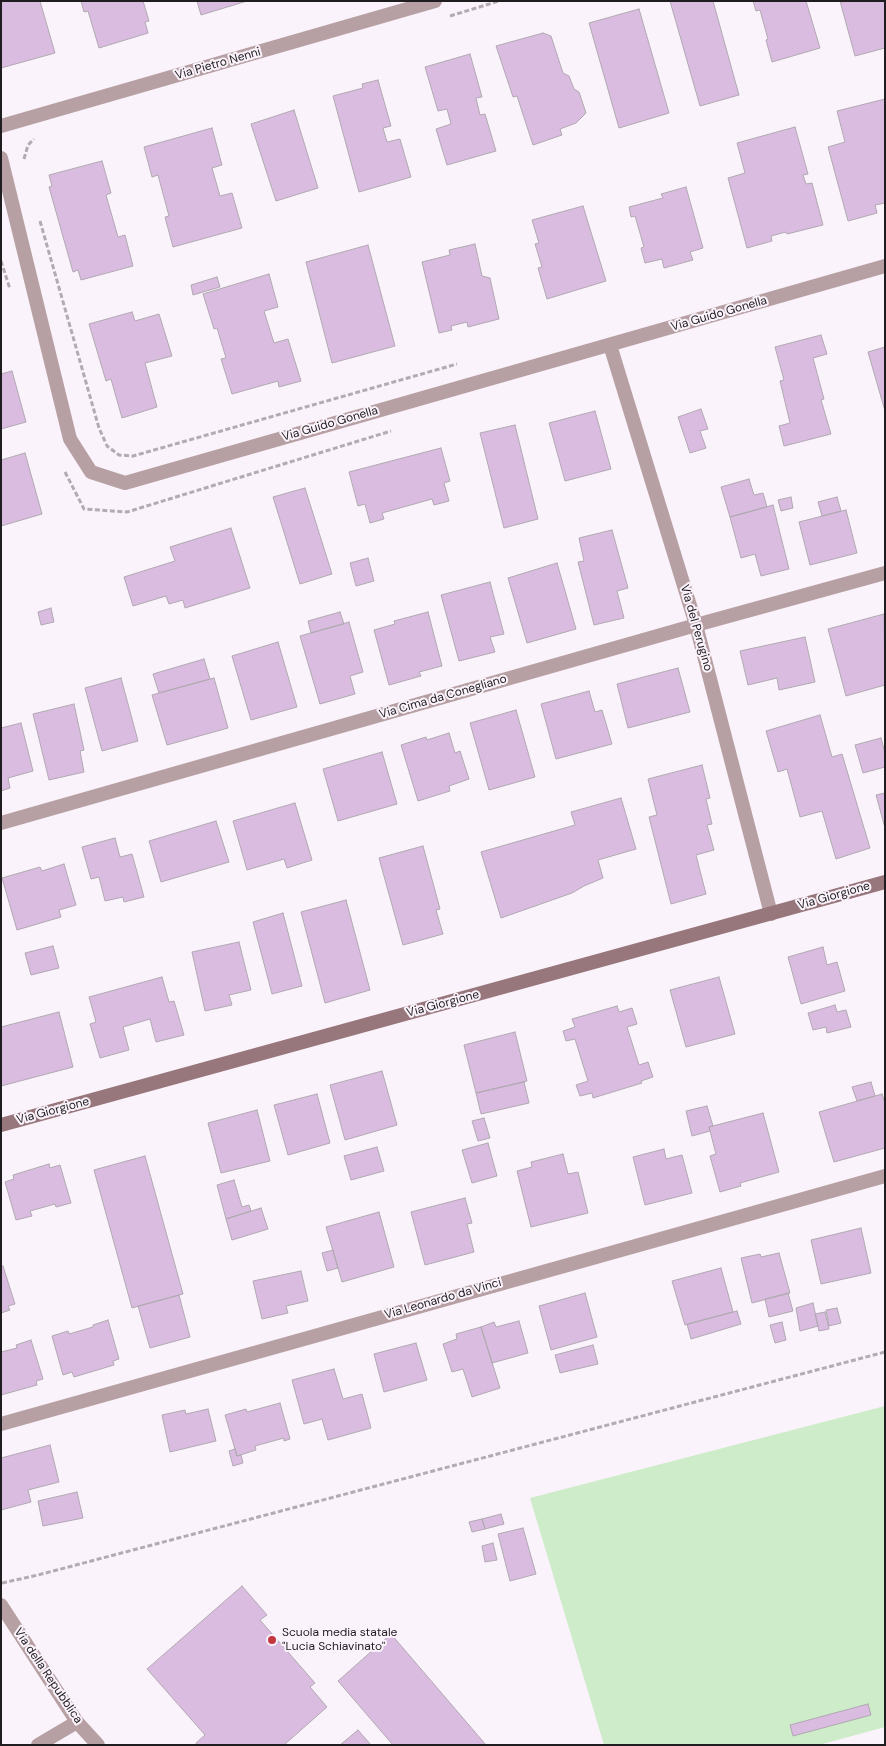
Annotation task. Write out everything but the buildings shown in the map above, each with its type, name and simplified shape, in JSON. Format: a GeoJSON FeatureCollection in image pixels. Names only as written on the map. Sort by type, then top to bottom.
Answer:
{"type":"FeatureCollection","features":[{"type":"Feature","properties":{"kind":"main road","name":"Via Giorgione"},"geometry":{"type":"LineString","coordinates":[[1,1125],[885,882]]}},
{"type":"Feature","properties":{"kind":"street","name":"Via Pietro Nenni"},"geometry":{"type":"LineString","coordinates":[[1,126],[420,3],[435,1]]}},
{"type":"Feature","properties":{"kind":"street","name":"Via Guido Gonella"},"geometry":{"type":"LineString","coordinates":[[1,158],[70,439],[91,472],[124,483],[885,266]]}},
{"type":"Feature","properties":{"kind":"street","name":"Via del Perugino"},"geometry":{"type":"LineString","coordinates":[[610,345],[696,625],[771,914]]}},
{"type":"Feature","properties":{"kind":"street","name":"Via Cima da Conegliano"},"geometry":{"type":"LineString","coordinates":[[1,823],[885,573]]}},
{"type":"Feature","properties":{"kind":"street","name":"Via Leonardo da Vinci"},"geometry":{"type":"LineString","coordinates":[[1,1424],[885,1176]]}},
{"type":"Feature","properties":{"kind":"street","name":"Via della Repubblica"},"geometry":{"type":"LineString","coordinates":[[1,1605],[77,1722],[98,1745]]}},
{"type":"Feature","properties":{"kind":"street"},"geometry":{"type":"LineString","coordinates":[[38,1745],[77,1722]]}},
{"type":"Feature","properties":{"kind":"path"},"geometry":{"type":"LineString","coordinates":[[443,18],[500,1]]}},
{"type":"Feature","properties":{"kind":"path"},"geometry":{"type":"LineString","coordinates":[[23,164],[28,144],[42,137]]}},
{"type":"Feature","properties":{"kind":"path"},"geometry":{"type":"LineString","coordinates":[[40,220],[99,428],[107,446],[119,454],[133,456],[460,364]]}},
{"type":"Feature","properties":{"kind":"path"},"geometry":{"type":"LineString","coordinates":[[1,1583],[58,1570],[885,1352]]}},
{"type":"Feature","properties":{"kind":"green space"},"geometry":{"type":"Polygon","coordinates":[[[885,1406],[885,1727],[819,1745],[604,1745],[530,1498],[885,1406]]]}},
{"type":"Feature","properties":{"kind":"place","name":"Scuola media statale \"Lucia Schiavinato\""},"geometry":{"type":"Point","coordinates":[272,1640]}}]}
